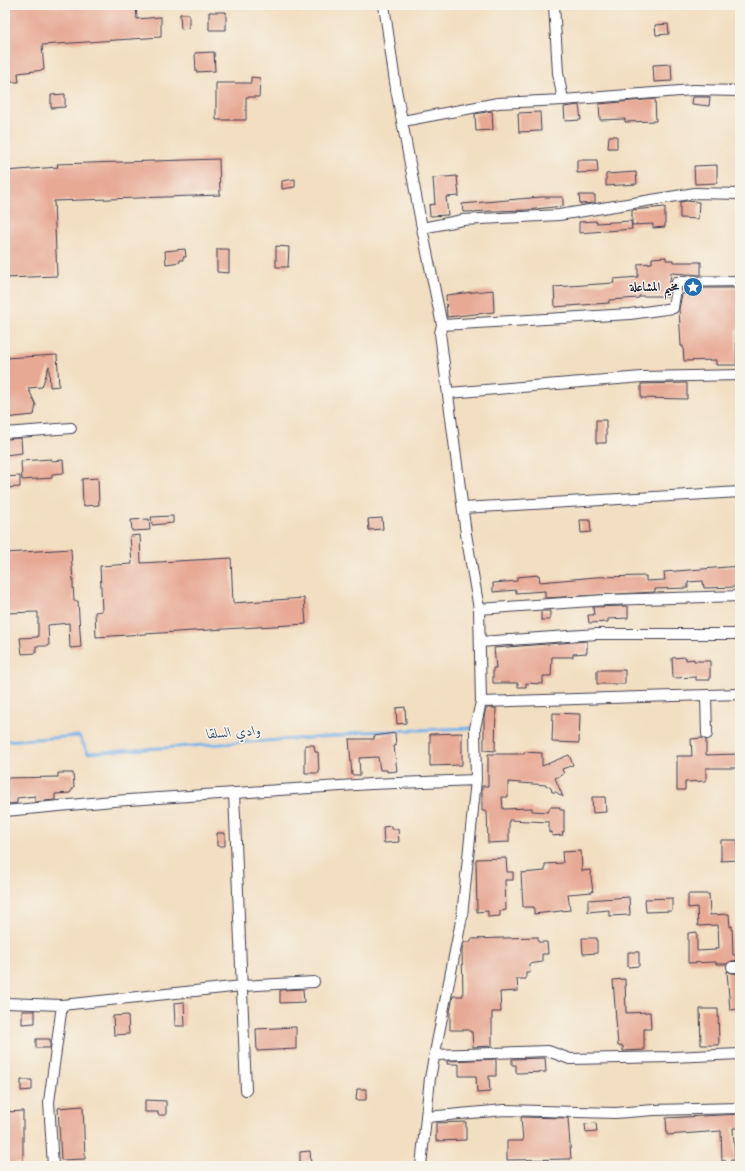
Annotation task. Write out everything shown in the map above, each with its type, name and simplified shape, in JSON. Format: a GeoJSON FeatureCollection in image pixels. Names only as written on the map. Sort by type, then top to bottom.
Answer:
{"type":"FeatureCollection","features":[{"type":"Feature","properties":{"kind":"street"},"geometry":{"type":"LineString","coordinates":[[384,5],[396,88],[442,325],[440,333],[463,508],[479,609],[481,702],[475,728],[476,780],[462,916],[430,1078],[421,1166]]}},
{"type":"Feature","properties":{"kind":"street"},"geometry":{"type":"LineString","coordinates":[[554,5],[558,73],[563,100]]}},
{"type":"Feature","properties":{"kind":"street"},"geometry":{"type":"LineString","coordinates":[[403,121],[498,102],[563,100],[693,90],[740,91]]}},
{"type":"Feature","properties":{"kind":"street"},"geometry":{"type":"LineString","coordinates":[[422,228],[462,220],[559,215],[695,193],[740,194]]}},
{"type":"Feature","properties":{"kind":"street"},"geometry":{"type":"LineString","coordinates":[[442,325],[630,314],[673,308],[677,282],[740,281]]}},
{"type":"Feature","properties":{"kind":"street"},"geometry":{"type":"LineString","coordinates":[[449,393],[642,378],[740,375]]}},
{"type":"Feature","properties":{"kind":"street"},"geometry":{"type":"LineString","coordinates":[[5,433],[71,428]]}},
{"type":"Feature","properties":{"kind":"street"},"geometry":{"type":"LineString","coordinates":[[463,508],[740,492]]}},
{"type":"Feature","properties":{"kind":"street"},"geometry":{"type":"LineString","coordinates":[[479,609],[606,600],[740,596]]}},
{"type":"Feature","properties":{"kind":"street"},"geometry":{"type":"LineString","coordinates":[[480,642],[597,634],[740,634]]}},
{"type":"Feature","properties":{"kind":"street"},"geometry":{"type":"LineString","coordinates":[[481,702],[740,694]]}},
{"type":"Feature","properties":{"kind":"street"},"geometry":{"type":"LineString","coordinates":[[706,696],[706,734]]}},
{"type":"Feature","properties":{"kind":"street"},"geometry":{"type":"LineString","coordinates":[[5,810],[113,801],[371,784],[476,780]]}},
{"type":"Feature","properties":{"kind":"street"},"geometry":{"type":"LineString","coordinates":[[234,793],[246,1090]]}},
{"type":"Feature","properties":{"kind":"street"},"geometry":{"type":"LineString","coordinates":[[5,1002],[62,1005],[242,986],[314,982]]}},
{"type":"Feature","properties":{"kind":"street"},"geometry":{"type":"LineString","coordinates":[[53,1166],[49,1102],[62,1005]]}},
{"type":"Feature","properties":{"kind":"street"},"geometry":{"type":"LineString","coordinates":[[435,1055],[548,1051],[570,1059],[740,1054]]}},
{"type":"Feature","properties":{"kind":"street"},"geometry":{"type":"LineString","coordinates":[[427,1117],[504,1110],[614,1113],[654,1110],[740,1108]]}},
{"type":"Feature","properties":{"kind":"building"},"geometry":{"type":"Polygon","coordinates":[[[5,5],[136,5],[137,19],[161,17],[161,37],[42,45],[44,70],[18,73],[19,82],[11,82],[10,73],[5,74],[5,5]]]}},
{"type":"Feature","properties":{"kind":"building"},"geometry":{"type":"Polygon","coordinates":[[[209,12],[226,12],[226,30],[209,30],[209,12]]]}},
{"type":"Feature","properties":{"kind":"building"},"geometry":{"type":"Polygon","coordinates":[[[180,14],[189,14],[189,28],[181,29],[180,14]]]}},
{"type":"Feature","properties":{"kind":"building"},"geometry":{"type":"Polygon","coordinates":[[[668,24],[669,34],[656,35],[655,25],[668,24]]]}},
{"type":"Feature","properties":{"kind":"building"},"geometry":{"type":"Polygon","coordinates":[[[214,52],[215,71],[196,72],[195,53],[214,52]]]}},
{"type":"Feature","properties":{"kind":"building"},"geometry":{"type":"Polygon","coordinates":[[[671,64],[672,81],[654,82],[653,65],[671,64]]]}},
{"type":"Feature","properties":{"kind":"building"},"geometry":{"type":"Polygon","coordinates":[[[251,77],[260,78],[259,97],[246,97],[246,120],[216,120],[216,83],[251,83],[251,77]]]}},
{"type":"Feature","properties":{"kind":"building"},"geometry":{"type":"Polygon","coordinates":[[[65,94],[65,107],[51,108],[51,95],[65,94]]]}},
{"type":"Feature","properties":{"kind":"building"},"geometry":{"type":"Polygon","coordinates":[[[693,97],[710,97],[709,106],[692,104],[693,97]]]}},
{"type":"Feature","properties":{"kind":"building"},"geometry":{"type":"Polygon","coordinates":[[[655,99],[656,121],[625,122],[625,119],[600,120],[599,104],[655,99]]]}},
{"type":"Feature","properties":{"kind":"building"},"geometry":{"type":"Polygon","coordinates":[[[579,105],[581,120],[565,121],[564,107],[579,105]]]}},
{"type":"Feature","properties":{"kind":"building"},"geometry":{"type":"Polygon","coordinates":[[[492,111],[493,130],[476,131],[475,114],[492,111]]]}},
{"type":"Feature","properties":{"kind":"building"},"geometry":{"type":"Polygon","coordinates":[[[540,112],[541,131],[519,132],[518,113],[540,112]]]}},
{"type":"Feature","properties":{"kind":"building"},"geometry":{"type":"Polygon","coordinates":[[[609,136],[617,136],[617,148],[608,148],[609,136]]]}},
{"type":"Feature","properties":{"kind":"building"},"geometry":{"type":"Polygon","coordinates":[[[219,159],[220,195],[54,201],[57,276],[5,278],[5,171],[58,167],[57,164],[219,159]]]}},
{"type":"Feature","properties":{"kind":"building"},"geometry":{"type":"Polygon","coordinates":[[[577,160],[597,160],[598,172],[577,173],[577,160]]]}},
{"type":"Feature","properties":{"kind":"building"},"geometry":{"type":"Polygon","coordinates":[[[717,165],[717,183],[695,184],[694,166],[717,165]]]}},
{"type":"Feature","properties":{"kind":"building"},"geometry":{"type":"Polygon","coordinates":[[[636,172],[637,184],[606,186],[606,174],[636,172]]]}},
{"type":"Feature","properties":{"kind":"building"},"geometry":{"type":"Polygon","coordinates":[[[457,176],[459,196],[446,197],[448,215],[430,216],[429,205],[435,204],[433,178],[457,176]]]}},
{"type":"Feature","properties":{"kind":"building"},"geometry":{"type":"Polygon","coordinates":[[[295,179],[295,187],[282,189],[282,181],[295,179]]]}},
{"type":"Feature","properties":{"kind":"building"},"geometry":{"type":"Polygon","coordinates":[[[579,195],[595,195],[595,203],[580,204],[579,195]]]}},
{"type":"Feature","properties":{"kind":"building"},"geometry":{"type":"Polygon","coordinates":[[[541,197],[563,197],[563,206],[527,210],[463,212],[462,204],[541,197]]]}},
{"type":"Feature","properties":{"kind":"building"},"geometry":{"type":"Polygon","coordinates":[[[680,202],[699,202],[698,219],[680,218],[680,202]]]}},
{"type":"Feature","properties":{"kind":"building"},"geometry":{"type":"Polygon","coordinates":[[[665,207],[665,227],[653,228],[653,224],[632,225],[632,210],[665,207]]]}},
{"type":"Feature","properties":{"kind":"building"},"geometry":{"type":"Polygon","coordinates":[[[596,221],[596,223],[631,221],[632,229],[579,233],[579,222],[596,221]]]}},
{"type":"Feature","properties":{"kind":"building"},"geometry":{"type":"Polygon","coordinates":[[[276,246],[289,247],[288,267],[276,267],[276,246]]]}},
{"type":"Feature","properties":{"kind":"building"},"geometry":{"type":"Polygon","coordinates":[[[185,249],[186,257],[183,257],[183,260],[180,260],[180,262],[166,264],[165,251],[185,249]]]}},
{"type":"Feature","properties":{"kind":"building"},"geometry":{"type":"Polygon","coordinates":[[[217,249],[229,249],[229,273],[217,272],[217,249]]]}},
{"type":"Feature","properties":{"kind":"building"},"geometry":{"type":"Polygon","coordinates":[[[666,257],[666,260],[673,260],[673,262],[701,262],[701,275],[671,273],[668,296],[639,296],[639,298],[609,300],[609,303],[555,307],[554,287],[614,283],[613,279],[638,277],[638,264],[652,263],[652,258],[666,257]]]}},
{"type":"Feature","properties":{"kind":"building"},"geometry":{"type":"Polygon","coordinates":[[[692,288],[740,288],[740,329],[736,330],[737,365],[716,365],[716,360],[684,361],[683,346],[681,346],[679,309],[682,294],[692,293],[692,288]]]}},
{"type":"Feature","properties":{"kind":"building"},"geometry":{"type":"Polygon","coordinates":[[[493,290],[494,312],[447,317],[446,295],[493,290]]]}},
{"type":"Feature","properties":{"kind":"building"},"geometry":{"type":"Polygon","coordinates":[[[57,355],[59,386],[50,387],[49,366],[42,387],[28,388],[36,405],[34,415],[5,418],[5,358],[57,355]]]}},
{"type":"Feature","properties":{"kind":"building"},"geometry":{"type":"Polygon","coordinates":[[[687,383],[687,399],[641,398],[641,384],[687,383]]]}},
{"type":"Feature","properties":{"kind":"building"},"geometry":{"type":"Polygon","coordinates":[[[596,420],[606,420],[606,443],[596,443],[596,420]]]}},
{"type":"Feature","properties":{"kind":"building"},"geometry":{"type":"Polygon","coordinates":[[[21,438],[22,453],[5,455],[5,439],[21,438]]]}},
{"type":"Feature","properties":{"kind":"building"},"geometry":{"type":"Polygon","coordinates":[[[51,459],[51,461],[63,460],[64,473],[52,474],[52,478],[22,480],[21,461],[51,459]]]}},
{"type":"Feature","properties":{"kind":"building"},"geometry":{"type":"Polygon","coordinates":[[[20,476],[20,487],[5,488],[5,477],[20,476]]]}},
{"type":"Feature","properties":{"kind":"building"},"geometry":{"type":"Polygon","coordinates":[[[98,478],[99,505],[83,506],[82,479],[98,478]]]}},
{"type":"Feature","properties":{"kind":"building"},"geometry":{"type":"Polygon","coordinates":[[[173,516],[173,523],[152,525],[151,517],[173,516]]]}},
{"type":"Feature","properties":{"kind":"building"},"geometry":{"type":"Polygon","coordinates":[[[382,518],[383,529],[369,530],[368,519],[382,518]]]}},
{"type":"Feature","properties":{"kind":"building"},"geometry":{"type":"Polygon","coordinates":[[[149,519],[150,530],[132,531],[131,520],[149,519]]]}},
{"type":"Feature","properties":{"kind":"building"},"geometry":{"type":"Polygon","coordinates":[[[580,520],[590,520],[591,532],[581,533],[580,520]]]}},
{"type":"Feature","properties":{"kind":"building"},"geometry":{"type":"Polygon","coordinates":[[[140,535],[141,563],[231,558],[233,603],[304,598],[306,624],[96,637],[95,612],[102,611],[100,566],[132,564],[130,536],[140,535]]]}},
{"type":"Feature","properties":{"kind":"building"},"geometry":{"type":"Polygon","coordinates":[[[71,549],[74,601],[78,601],[81,647],[70,648],[69,623],[48,625],[49,646],[36,646],[36,653],[22,654],[20,638],[38,637],[38,612],[5,613],[5,553],[71,549]]]}},
{"type":"Feature","properties":{"kind":"building"},"geometry":{"type":"Polygon","coordinates":[[[740,566],[740,587],[704,588],[703,581],[688,582],[688,588],[655,589],[655,592],[545,598],[545,591],[516,593],[516,590],[493,592],[493,583],[517,581],[517,577],[539,575],[540,582],[596,577],[646,576],[646,581],[665,580],[664,572],[740,566]]]}},
{"type":"Feature","properties":{"kind":"building"},"geometry":{"type":"Polygon","coordinates":[[[628,606],[628,618],[608,619],[608,622],[589,623],[588,615],[594,615],[593,607],[628,606]]]}},
{"type":"Feature","properties":{"kind":"building"},"geometry":{"type":"Polygon","coordinates":[[[541,611],[550,611],[550,620],[541,620],[541,611]]]}},
{"type":"Feature","properties":{"kind":"building"},"geometry":{"type":"Polygon","coordinates":[[[587,641],[587,653],[573,654],[573,657],[552,657],[551,676],[543,676],[543,684],[526,683],[526,687],[518,687],[518,683],[493,683],[493,668],[496,668],[494,648],[587,641]]]}},
{"type":"Feature","properties":{"kind":"building"},"geometry":{"type":"Polygon","coordinates":[[[686,657],[686,660],[694,659],[694,661],[710,661],[710,680],[696,680],[696,677],[673,678],[672,658],[686,657]]]}},
{"type":"Feature","properties":{"kind":"building"},"geometry":{"type":"Polygon","coordinates":[[[597,670],[625,670],[625,684],[597,684],[597,670]]]}},
{"type":"Feature","properties":{"kind":"building"},"geometry":{"type":"Polygon","coordinates":[[[405,707],[406,723],[397,724],[396,708],[405,707]]]}},
{"type":"Feature","properties":{"kind":"building"},"geometry":{"type":"Polygon","coordinates":[[[486,708],[496,708],[495,751],[484,750],[484,717],[486,708]]]}},
{"type":"Feature","properties":{"kind":"building"},"geometry":{"type":"Polygon","coordinates":[[[553,713],[580,714],[579,743],[552,742],[553,713]]]}},
{"type":"Feature","properties":{"kind":"building"},"geometry":{"type":"Polygon","coordinates":[[[395,733],[396,746],[394,746],[397,771],[387,772],[387,770],[380,770],[378,757],[359,758],[360,775],[352,775],[349,739],[374,739],[374,736],[395,733]]]}},
{"type":"Feature","properties":{"kind":"building"},"geometry":{"type":"Polygon","coordinates":[[[462,733],[462,765],[430,766],[430,734],[462,733]]]}},
{"type":"Feature","properties":{"kind":"building"},"geometry":{"type":"Polygon","coordinates":[[[703,738],[706,740],[706,755],[738,754],[738,768],[706,768],[706,781],[685,782],[685,790],[677,790],[677,756],[692,756],[691,739],[703,738]]]}},
{"type":"Feature","properties":{"kind":"building"},"geometry":{"type":"Polygon","coordinates":[[[305,745],[314,745],[315,752],[318,752],[319,773],[305,773],[305,745]]]}},
{"type":"Feature","properties":{"kind":"building"},"geometry":{"type":"Polygon","coordinates":[[[524,752],[542,753],[542,766],[569,755],[573,765],[562,769],[564,774],[555,778],[563,797],[556,792],[552,792],[551,788],[546,785],[508,782],[508,797],[502,797],[503,809],[532,808],[532,811],[548,812],[550,807],[560,807],[560,810],[564,810],[563,835],[552,836],[552,832],[549,833],[549,822],[509,820],[509,842],[488,843],[487,811],[482,811],[482,786],[488,786],[488,754],[524,754],[524,752]]]}},
{"type":"Feature","properties":{"kind":"building"},"geometry":{"type":"Polygon","coordinates":[[[58,773],[73,773],[74,787],[70,793],[55,794],[55,800],[35,802],[35,796],[17,798],[17,803],[8,804],[5,778],[58,777],[58,773]]]}},
{"type":"Feature","properties":{"kind":"building"},"geometry":{"type":"Polygon","coordinates":[[[592,797],[605,797],[606,812],[593,813],[592,797]]]}},
{"type":"Feature","properties":{"kind":"building"},"geometry":{"type":"Polygon","coordinates":[[[391,826],[391,829],[398,829],[399,842],[384,843],[383,827],[391,826]]]}},
{"type":"Feature","properties":{"kind":"building"},"geometry":{"type":"Polygon","coordinates":[[[217,833],[225,833],[225,846],[217,846],[217,833]]]}},
{"type":"Feature","properties":{"kind":"building"},"geometry":{"type":"Polygon","coordinates":[[[721,840],[738,840],[738,860],[721,861],[721,840]]]}},
{"type":"Feature","properties":{"kind":"building"},"geometry":{"type":"Polygon","coordinates":[[[581,851],[582,871],[590,870],[593,892],[568,894],[570,910],[534,914],[534,907],[523,907],[521,873],[545,871],[545,864],[563,863],[562,852],[581,851]]]}},
{"type":"Feature","properties":{"kind":"building"},"geometry":{"type":"Polygon","coordinates":[[[506,858],[507,872],[513,872],[513,880],[505,880],[506,910],[500,911],[500,916],[488,917],[488,911],[477,912],[476,859],[506,858]]]}},
{"type":"Feature","properties":{"kind":"building"},"geometry":{"type":"Polygon","coordinates":[[[688,894],[709,894],[710,915],[729,914],[730,927],[732,926],[733,955],[740,955],[740,960],[732,961],[727,964],[716,964],[716,962],[688,963],[688,933],[697,932],[697,951],[716,950],[715,948],[719,948],[718,925],[698,926],[697,907],[688,908],[688,894]]]}},
{"type":"Feature","properties":{"kind":"building"},"geometry":{"type":"Polygon","coordinates":[[[629,897],[630,915],[609,916],[609,910],[588,912],[588,900],[629,897]]]}},
{"type":"Feature","properties":{"kind":"building"},"geometry":{"type":"Polygon","coordinates":[[[672,898],[672,911],[646,912],[645,899],[672,898]]]}},
{"type":"Feature","properties":{"kind":"building"},"geometry":{"type":"Polygon","coordinates":[[[538,937],[538,942],[547,942],[548,954],[542,954],[542,962],[529,964],[530,973],[526,973],[526,979],[517,979],[518,991],[500,992],[501,1012],[492,1012],[492,1046],[473,1047],[472,1032],[469,1030],[450,1030],[450,1012],[453,996],[463,996],[462,950],[464,942],[471,942],[471,939],[538,937]]]}},
{"type":"Feature","properties":{"kind":"building"},"geometry":{"type":"Polygon","coordinates":[[[582,938],[597,938],[597,953],[583,954],[582,938]]]}},
{"type":"Feature","properties":{"kind":"building"},"geometry":{"type":"Polygon","coordinates":[[[628,952],[639,952],[639,966],[628,967],[628,952]]]}},
{"type":"Feature","properties":{"kind":"building"},"geometry":{"type":"Polygon","coordinates":[[[727,971],[740,974],[740,1009],[730,1010],[727,971]]]}},
{"type":"Feature","properties":{"kind":"building"},"geometry":{"type":"Polygon","coordinates":[[[625,979],[626,1013],[650,1012],[651,1029],[644,1029],[644,1050],[623,1051],[623,1046],[618,1046],[613,980],[625,979]]]}},
{"type":"Feature","properties":{"kind":"building"},"geometry":{"type":"Polygon","coordinates":[[[303,989],[304,1002],[280,1003],[280,990],[303,989]]]}},
{"type":"Feature","properties":{"kind":"building"},"geometry":{"type":"Polygon","coordinates":[[[184,1002],[185,1026],[175,1026],[174,1003],[184,1002]]]}},
{"type":"Feature","properties":{"kind":"building"},"geometry":{"type":"Polygon","coordinates":[[[700,1009],[718,1009],[719,1045],[701,1045],[700,1009]]]}},
{"type":"Feature","properties":{"kind":"building"},"geometry":{"type":"Polygon","coordinates":[[[22,1011],[35,1011],[35,1023],[22,1024],[22,1011]]]}},
{"type":"Feature","properties":{"kind":"building"},"geometry":{"type":"Polygon","coordinates":[[[128,1015],[129,1034],[114,1035],[113,1016],[128,1015]]]}},
{"type":"Feature","properties":{"kind":"building"},"geometry":{"type":"Polygon","coordinates":[[[296,1027],[296,1049],[257,1051],[256,1029],[296,1027]]]}},
{"type":"Feature","properties":{"kind":"building"},"geometry":{"type":"Polygon","coordinates":[[[36,1039],[50,1039],[50,1048],[36,1048],[36,1039]]]}},
{"type":"Feature","properties":{"kind":"building"},"geometry":{"type":"Polygon","coordinates":[[[545,1058],[546,1072],[516,1073],[516,1065],[512,1065],[512,1059],[545,1058]]]}},
{"type":"Feature","properties":{"kind":"building"},"geometry":{"type":"Polygon","coordinates":[[[496,1059],[496,1076],[489,1076],[490,1092],[477,1093],[476,1076],[459,1076],[459,1064],[447,1064],[447,1061],[496,1059]]]}},
{"type":"Feature","properties":{"kind":"building"},"geometry":{"type":"Polygon","coordinates":[[[21,1080],[32,1080],[32,1090],[21,1091],[21,1080]]]}},
{"type":"Feature","properties":{"kind":"building"},"geometry":{"type":"Polygon","coordinates":[[[357,1089],[366,1089],[366,1100],[356,1100],[357,1089]]]}},
{"type":"Feature","properties":{"kind":"building"},"geometry":{"type":"Polygon","coordinates":[[[145,1100],[166,1101],[166,1115],[158,1115],[158,1112],[145,1112],[145,1100]]]}},
{"type":"Feature","properties":{"kind":"building"},"geometry":{"type":"Polygon","coordinates":[[[83,1106],[85,1159],[61,1160],[58,1108],[83,1106]]]}},
{"type":"Feature","properties":{"kind":"building"},"geometry":{"type":"Polygon","coordinates":[[[23,1111],[23,1163],[5,1164],[5,1112],[23,1111]]]}},
{"type":"Feature","properties":{"kind":"building"},"geometry":{"type":"Polygon","coordinates":[[[740,1114],[740,1128],[733,1128],[735,1160],[722,1161],[721,1131],[667,1135],[666,1118],[740,1114]]]}},
{"type":"Feature","properties":{"kind":"building"},"geometry":{"type":"Polygon","coordinates":[[[521,1117],[568,1118],[571,1159],[507,1160],[507,1141],[523,1141],[521,1117]]]}},
{"type":"Feature","properties":{"kind":"building"},"geometry":{"type":"Polygon","coordinates":[[[466,1122],[466,1140],[436,1141],[436,1123],[466,1122]]]}},
{"type":"Feature","properties":{"kind":"building"},"geometry":{"type":"Polygon","coordinates":[[[596,1123],[597,1132],[586,1133],[585,1124],[596,1123]]]}},
{"type":"Feature","properties":{"kind":"building"},"geometry":{"type":"Polygon","coordinates":[[[310,1151],[311,1166],[300,1166],[300,1152],[310,1151]]]}},
{"type":"Feature","properties":{"kind":"waterway","name":"وادي السلقا"},"geometry":{"type":"LineString","coordinates":[[5,741],[79,736],[88,753],[338,736],[362,732],[473,728]]}},
{"type":"Feature","properties":{"kind":"place","name":"مخيم المشاعلة"},"geometry":{"type":"Point","coordinates":[693,287]}}]}
